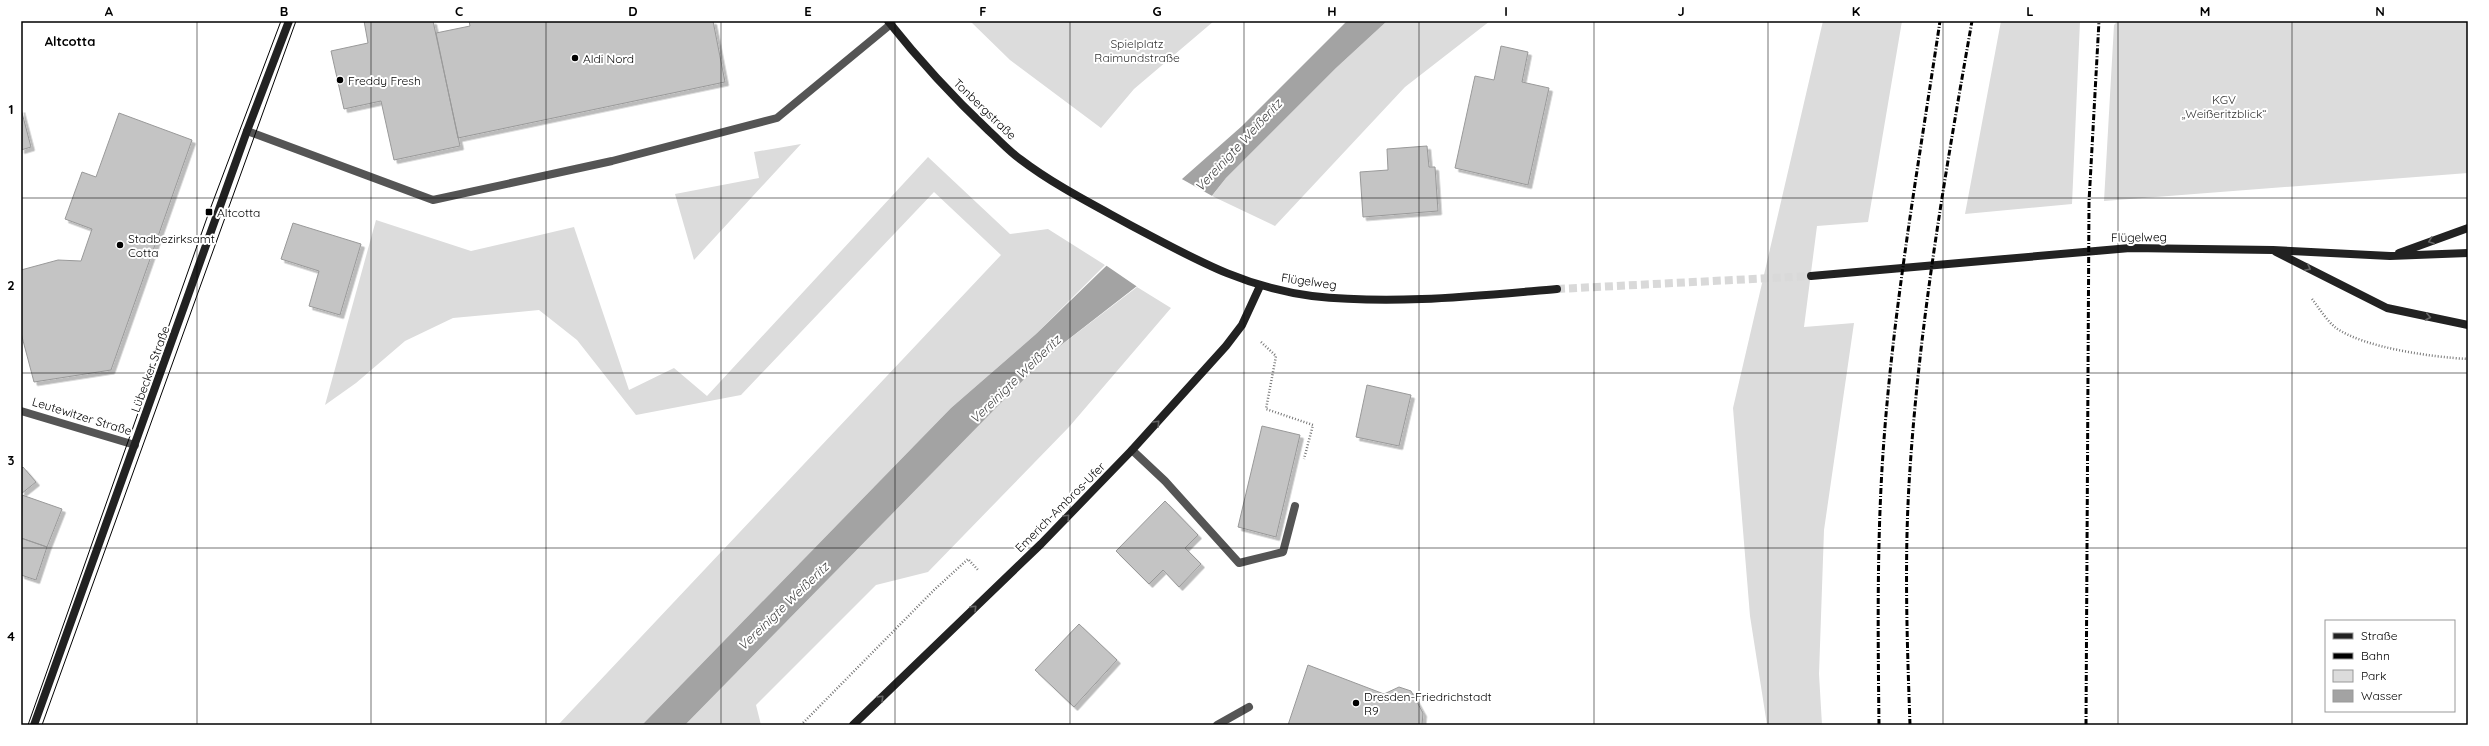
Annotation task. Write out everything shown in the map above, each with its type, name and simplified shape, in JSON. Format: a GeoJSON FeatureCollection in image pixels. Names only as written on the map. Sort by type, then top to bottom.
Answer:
{"type":"FeatureCollection","features":[{"type":"Feature","properties":{"kind":"main road","name":"Lübecker Straße"},"geometry":{"type":"LineString","coordinates":[[34,725],[247,131],[289,21]]}},
{"type":"Feature","properties":{"kind":"main road","name":"Tonbergstraße"},"geometry":{"type":"LineString","coordinates":[[889,23],[955,98],[1019,159],[1078,197]]}},
{"type":"Feature","properties":{"kind":"main road","name":"Flügelweg"},"geometry":{"type":"LineString","coordinates":[[1078,197],[1210,268],[1260,286],[1311,296],[1363,300],[1443,299],[1557,289]]}},
{"type":"Feature","properties":{"kind":"main road"},"geometry":{"type":"LineString","coordinates":[[2390,256],[2468,228]]}},
{"type":"Feature","properties":{"kind":"main road","name":"Flügelweg"},"geometry":{"type":"LineString","coordinates":[[1811,276],[2130,248],[2274,250],[2390,256],[2468,253]]}},
{"type":"Feature","properties":{"kind":"main road"},"geometry":{"type":"LineString","coordinates":[[2274,250],[2387,308],[2468,325]]}},
{"type":"Feature","properties":{"kind":"main road","name":"Emerich-Ambros-Ufer"},"geometry":{"type":"LineString","coordinates":[[852,725],[1041,544],[1132,450],[1211,365],[1242,325],[1260,286]]}},
{"type":"Feature","properties":{"kind":"street"},"geometry":{"type":"LineString","coordinates":[[247,131],[433,200],[612,161],[777,118],[889,23]]}},
{"type":"Feature","properties":{"kind":"street","name":"Leutewitzer Straße"},"geometry":{"type":"LineString","coordinates":[[21,410],[135,445]]}},
{"type":"Feature","properties":{"kind":"street"},"geometry":{"type":"LineString","coordinates":[[1132,450],[1165,481],[1239,563],[1283,552],[1295,506]]}},
{"type":"Feature","properties":{"kind":"street"},"geometry":{"type":"LineString","coordinates":[[1217,725],[1248,707]]}},
{"type":"Feature","properties":{"kind":"path"},"geometry":{"type":"LineString","coordinates":[[1242,325],[1276,356],[1266,409],[1313,425],[1304,459]]}},
{"type":"Feature","properties":{"kind":"path"},"geometry":{"type":"LineString","coordinates":[[801,725],[934,590],[968,559],[978,570],[973,575]]}},
{"type":"Feature","properties":{"kind":"green space","name":"Spielplatz Raimundstraße"},"geometry":{"type":"Polygon","coordinates":[[[970,21],[1214,21],[1134,89],[1101,128],[1010,60],[970,21]]]}},
{"type":"Feature","properties":{"kind":"green space"},"geometry":{"type":"Polygon","coordinates":[[[1387,21],[1490,21],[1405,87],[1275,226],[1212,196],[1226,178],[1336,68],[1387,21]]]}},
{"type":"Feature","properties":{"kind":"green space"},"geometry":{"type":"Polygon","coordinates":[[[1823,21],[1902,21],[1868,222],[1817,226],[1804,327],[1854,323],[1824,530],[1819,674],[1822,725],[1767,725],[1750,616],[1733,408],[1823,21]]]}},
{"type":"Feature","properties":{"kind":"green space"},"geometry":{"type":"Polygon","coordinates":[[[2001,21],[2080,21],[2072,204],[1965,214],[2001,21]]]}},
{"type":"Feature","properties":{"kind":"green space","name":"KGV „Weißeritzblick“"},"geometry":{"type":"Polygon","coordinates":[[[2118,21],[2468,21],[2468,173],[2104,201],[2114,25],[2118,21]]]}},
{"type":"Feature","properties":{"kind":"green space"},"geometry":{"type":"Polygon","coordinates":[[[801,144],[694,260],[675,194],[759,178],[754,152],[801,144]]]}},
{"type":"Feature","properties":{"kind":"green space"},"geometry":{"type":"Polygon","coordinates":[[[928,157],[1010,234],[1048,229],[1105,265],[1036,334],[951,408],[642,725],[558,725],[1001,255],[934,192],[741,395],[636,415],[577,340],[539,310],[453,318],[405,341],[356,383],[325,405],[376,220],[471,251],[574,227],[629,390],[674,368],[707,396],[928,157]]]}},
{"type":"Feature","properties":{"kind":"green space"},"geometry":{"type":"Polygon","coordinates":[[[1137,287],[1171,308],[1069,427],[928,572],[876,585],[756,705],[761,725],[685,725],[1047,356],[1137,287]]]}},
{"type":"Feature","properties":{"kind":"water","name":"Vereinigte Weißeritz"},"geometry":{"type":"Polygon","coordinates":[[[1347,21],[1387,21],[1336,68],[1226,178],[1146,279],[1047,356],[685,725],[642,725],[951,408],[1036,334],[1132,241],[1182,179],[1242,126],[1347,21]]]}},
{"type":"Feature","properties":{"kind":"pier"},"geometry":{"type":"Polygon","coordinates":[[[1180,178],[1214,197],[1148,281],[1139,288],[1104,264],[1131,239],[1180,178]]]}},
{"type":"Feature","properties":{"kind":"building"},"geometry":{"type":"Polygon","coordinates":[[[364,21],[433,21],[460,146],[394,160],[381,101],[344,109],[331,51],[368,43],[364,21]]]}},
{"type":"Feature","properties":{"kind":"building"},"geometry":{"type":"Polygon","coordinates":[[[469,21],[713,21],[725,82],[458,138],[436,33],[470,26],[469,21]]]}},
{"type":"Feature","properties":{"kind":"building"},"geometry":{"type":"Polygon","coordinates":[[[1501,46],[1528,52],[1522,82],[1549,88],[1528,185],[1455,168],[1475,76],[1494,80],[1501,46]]]}},
{"type":"Feature","properties":{"kind":"building"},"geometry":{"type":"Polygon","coordinates":[[[21,109],[31,147],[21,150],[21,109]]]}},
{"type":"Feature","properties":{"kind":"building","name":"Stadbezirksamt Cotta"},"geometry":{"type":"Polygon","coordinates":[[[119,113],[192,140],[111,370],[34,382],[21,333],[21,270],[58,260],[81,261],[92,229],[65,219],[82,172],[96,177],[119,113]]]}},
{"type":"Feature","properties":{"kind":"building"},"geometry":{"type":"Polygon","coordinates":[[[1427,146],[1429,167],[1435,167],[1438,211],[1363,217],[1360,172],[1388,170],[1387,149],[1427,146]]]}},
{"type":"Feature","properties":{"kind":"building"},"geometry":{"type":"Polygon","coordinates":[[[293,223],[361,244],[340,315],[309,306],[319,271],[281,259],[293,223]]]}},
{"type":"Feature","properties":{"kind":"building"},"geometry":{"type":"Polygon","coordinates":[[[1367,385],[1411,395],[1399,446],[1356,437],[1367,385]]]}},
{"type":"Feature","properties":{"kind":"building"},"geometry":{"type":"Polygon","coordinates":[[[1262,426],[1300,435],[1276,537],[1238,527],[1262,426]]]}},
{"type":"Feature","properties":{"kind":"building"},"geometry":{"type":"Polygon","coordinates":[[[23,467],[36,482],[21,494],[21,469],[23,467]]]}},
{"type":"Feature","properties":{"kind":"building"},"geometry":{"type":"Polygon","coordinates":[[[22,495],[62,509],[47,547],[21,538],[22,495]]]}},
{"type":"Feature","properties":{"kind":"building"},"geometry":{"type":"Polygon","coordinates":[[[1165,501],[1198,535],[1185,548],[1201,564],[1179,587],[1163,570],[1149,584],[1116,551],[1165,501]]]}},
{"type":"Feature","properties":{"kind":"building"},"geometry":{"type":"Polygon","coordinates":[[[21,538],[47,547],[36,580],[21,575],[21,538]]]}},
{"type":"Feature","properties":{"kind":"building"},"geometry":{"type":"Polygon","coordinates":[[[1079,624],[1117,660],[1074,707],[1035,670],[1079,624]]]}},
{"type":"Feature","properties":{"kind":"building","name":"Dresden-Friedrichstadt R9"},"geometry":{"type":"Polygon","coordinates":[[[1308,665],[1384,694],[1399,687],[1411,691],[1423,713],[1422,725],[1288,725],[1308,665]]]}},
{"type":"Feature","properties":{"kind":"tunnel"},"geometry":{"type":"LineString","coordinates":[[1557,289],[1811,276]]}},
{"type":"Feature","properties":{"kind":"tram line"},"geometry":{"type":"LineString","coordinates":[[28,725],[209,212],[281,21]]}},
{"type":"Feature","properties":{"kind":"tram line"},"geometry":{"type":"LineString","coordinates":[[42,725],[296,21]]}},
{"type":"Feature","properties":{"kind":"railway"},"geometry":{"type":"LineString","coordinates":[[1879,725],[1879,533],[1886,413],[1906,244],[1940,21]]}},
{"type":"Feature","properties":{"kind":"railway"},"geometry":{"type":"LineString","coordinates":[[1910,725],[1907,629],[1907,533],[1914,412],[1935,244],[1972,21]]}},
{"type":"Feature","properties":{"kind":"railway"},"geometry":{"type":"LineString","coordinates":[[2086,725],[2089,202],[2099,21]]}},
{"type":"Feature","properties":{"kind":"place","name":"Aldi Nord"},"geometry":{"type":"Point","coordinates":[575,58]}},
{"type":"Feature","properties":{"kind":"place","name":"Freddy Fresh"},"geometry":{"type":"Point","coordinates":[340,80]}},
{"type":"Feature","properties":{"kind":"place","name":"Altcotta"},"geometry":{"type":"Point","coordinates":[209,212]}},
{"type":"Feature","properties":{"kind":"place","name":"Stadbezirksamt Cotta"},"geometry":{"type":"Point","coordinates":[120,245]}},
{"type":"Feature","properties":{"kind":"place","name":"Dresden-Friedrichstadt R9"},"geometry":{"type":"Point","coordinates":[1356,703]}},
{"type":"Feature","properties":{"kind":"district","name":"Altcotta"},"geometry":{"type":"Point","coordinates":[70,41]}}]}
